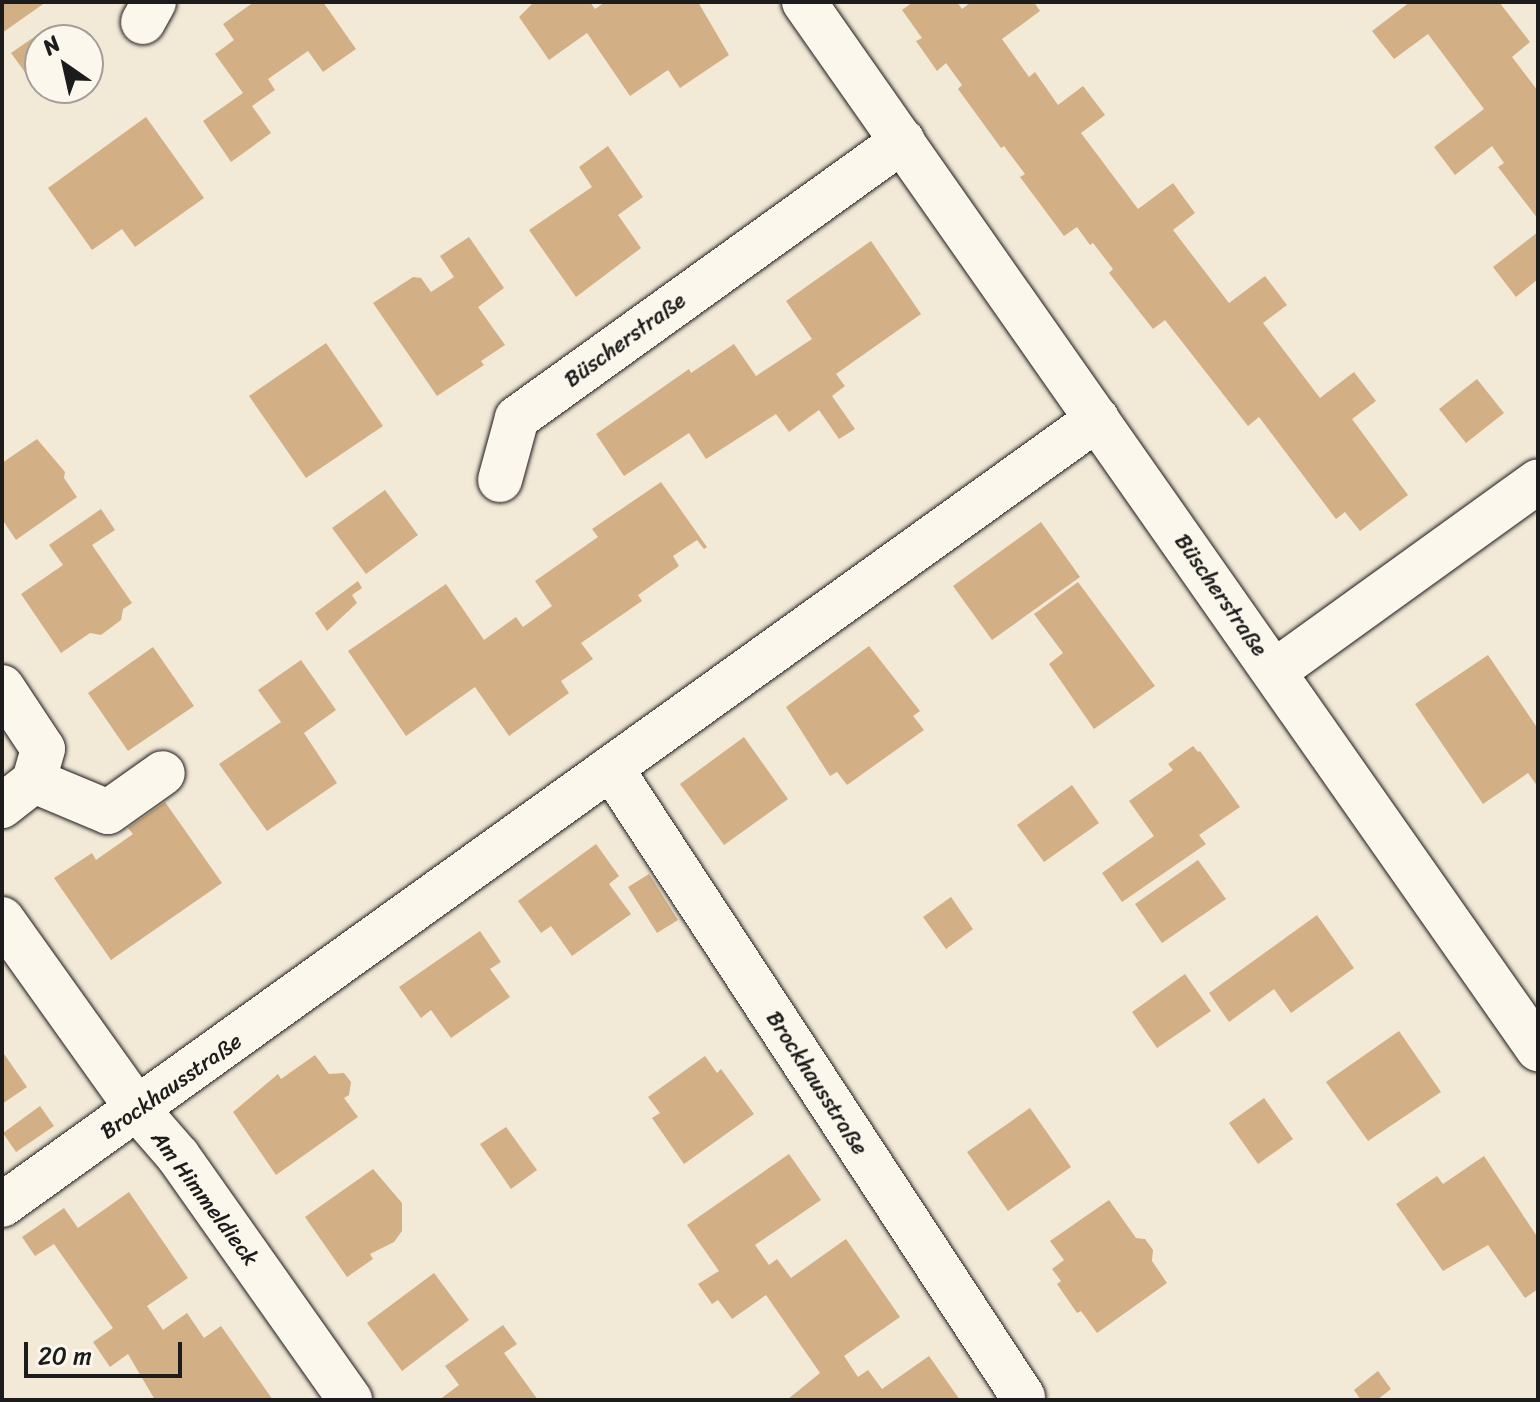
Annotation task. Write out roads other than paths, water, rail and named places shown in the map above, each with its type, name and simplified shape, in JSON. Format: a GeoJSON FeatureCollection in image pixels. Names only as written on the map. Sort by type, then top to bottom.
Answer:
{"type":"FeatureCollection","features":[{"type":"Feature","properties":{"kind":"street","name":"Büscherstraße"},"geometry":{"type":"LineString","coordinates":[[804,2],[1538,1049]]}},
{"type":"Feature","properties":{"kind":"street","name":"Büscherstraße"},"geometry":{"type":"LineString","coordinates":[[500,480],[517,418],[903,141]]}},
{"type":"Feature","properties":{"kind":"street","name":"Brockhausstraße"},"geometry":{"type":"LineString","coordinates":[[2,1205],[1097,419]]}},
{"type":"Feature","properties":{"kind":"street"},"geometry":{"type":"LineString","coordinates":[[1275,671],[1538,481]]}},
{"type":"Feature","properties":{"kind":"street"},"geometry":{"type":"LineString","coordinates":[[2,687],[43,749],[18,793],[108,812],[163,773]]}},
{"type":"Feature","properties":{"kind":"street","name":"Brockhausstraße"},"geometry":{"type":"LineString","coordinates":[[611,768],[1023,1397]]}},
{"type":"Feature","properties":{"kind":"street","name":"Am Himmeldieck"},"geometry":{"type":"LineString","coordinates":[[2,919],[138,1110],[178,1156],[350,1400]]}}]}
